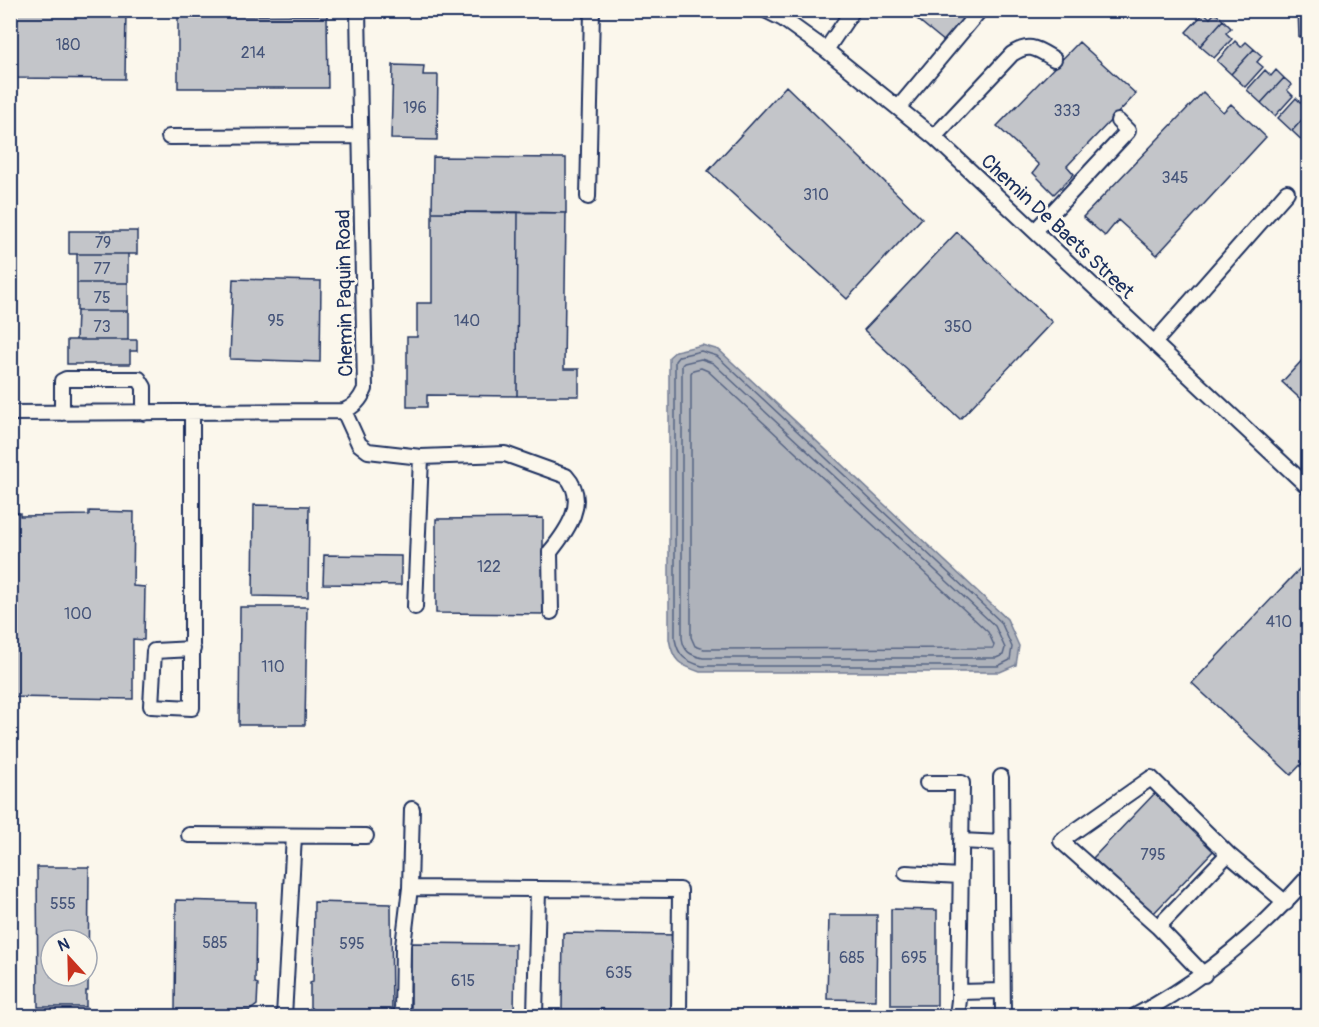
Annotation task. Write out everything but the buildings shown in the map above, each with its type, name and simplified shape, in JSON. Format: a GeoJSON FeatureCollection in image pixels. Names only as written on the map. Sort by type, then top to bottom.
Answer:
{"type":"FeatureCollection","features":[{"type":"Feature","properties":{"kind":"street","name":"Chemin Paquin Road"},"geometry":{"type":"LineString","coordinates":[[344,411],[354,407],[361,399],[365,389],[358,10]]}},
{"type":"Feature","properties":{"kind":"street"},"geometry":{"type":"LineString","coordinates":[[588,197],[592,10]]}},
{"type":"Feature","properties":{"kind":"street","name":"Chemin De Baets Street"},"geometry":{"type":"LineString","coordinates":[[765,10],[783,19],[826,50],[934,137],[1308,487]]}},
{"type":"Feature","properties":{"kind":"street"},"geometry":{"type":"LineString","coordinates":[[826,50],[853,10]]}},
{"type":"Feature","properties":{"kind":"street"},"geometry":{"type":"LineString","coordinates":[[899,107],[980,10]]}},
{"type":"Feature","properties":{"kind":"street"},"geometry":{"type":"LineString","coordinates":[[934,137],[1012,54],[1022,47],[1034,47],[1054,59]]}},
{"type":"Feature","properties":{"kind":"street"},"geometry":{"type":"LineString","coordinates":[[1035,231],[1128,131],[1118,122]]}},
{"type":"Feature","properties":{"kind":"street"},"geometry":{"type":"LineString","coordinates":[[169,137],[360,136]]}},
{"type":"Feature","properties":{"kind":"street"},"geometry":{"type":"LineString","coordinates":[[1154,343],[1287,192]]}},
{"type":"Feature","properties":{"kind":"street"},"geometry":{"type":"LineString","coordinates":[[62,413],[62,381],[66,379],[139,379],[144,387],[144,413]]}},
{"type":"Feature","properties":{"kind":"street"},"geometry":{"type":"LineString","coordinates":[[10,413],[344,411],[362,449],[368,452],[422,457],[505,454],[566,476],[572,482],[575,506],[566,532],[550,552],[551,612]]}},
{"type":"Feature","properties":{"kind":"street"},"geometry":{"type":"LineString","coordinates":[[192,412],[193,649],[192,708],[152,706],[154,651],[193,649]]}},
{"type":"Feature","properties":{"kind":"street"},"geometry":{"type":"LineString","coordinates":[[415,607],[422,457]]}},
{"type":"Feature","properties":{"kind":"street"},"geometry":{"type":"LineString","coordinates":[[1001,777],[1003,1017]]}},
{"type":"Feature","properties":{"kind":"street"},"geometry":{"type":"LineString","coordinates":[[1204,975],[1158,927],[1061,841],[1151,778],[1228,854],[1286,903]]}},
{"type":"Feature","properties":{"kind":"street"},"geometry":{"type":"LineString","coordinates":[[927,783],[962,783],[957,1017]]}},
{"type":"Feature","properties":{"kind":"street"},"geometry":{"type":"LineString","coordinates":[[402,1017],[403,946],[410,888],[412,809]]}},
{"type":"Feature","properties":{"kind":"street"},"geometry":{"type":"LineString","coordinates":[[189,836],[366,836]]}},
{"type":"Feature","properties":{"kind":"street"},"geometry":{"type":"LineString","coordinates":[[284,1017],[294,836]]}},
{"type":"Feature","properties":{"kind":"street"},"geometry":{"type":"LineString","coordinates":[[961,842],[1002,843]]}},
{"type":"Feature","properties":{"kind":"street"},"geometry":{"type":"LineString","coordinates":[[1158,927],[1228,854]]}},
{"type":"Feature","properties":{"kind":"street"},"geometry":{"type":"LineString","coordinates":[[906,873],[960,876]]}},
{"type":"Feature","properties":{"kind":"street"},"geometry":{"type":"LineString","coordinates":[[1135,1017],[1204,975],[1262,927],[1308,877]]}},
{"type":"Feature","properties":{"kind":"street"},"geometry":{"type":"LineString","coordinates":[[410,888],[681,890],[679,1017]]}},
{"type":"Feature","properties":{"kind":"street"},"geometry":{"type":"LineString","coordinates":[[534,1017],[538,889]]}},
{"type":"Feature","properties":{"kind":"street"},"geometry":{"type":"LineString","coordinates":[[959,992],[1002,992]]}},
{"type":"Feature","properties":{"kind":"water"},"geometry":{"type":"Polygon","coordinates":[[[702,345],[719,350],[1007,619],[1019,646],[1016,665],[1000,672],[700,672],[678,662],[669,639],[669,357],[676,351],[702,345]]]}}]}
